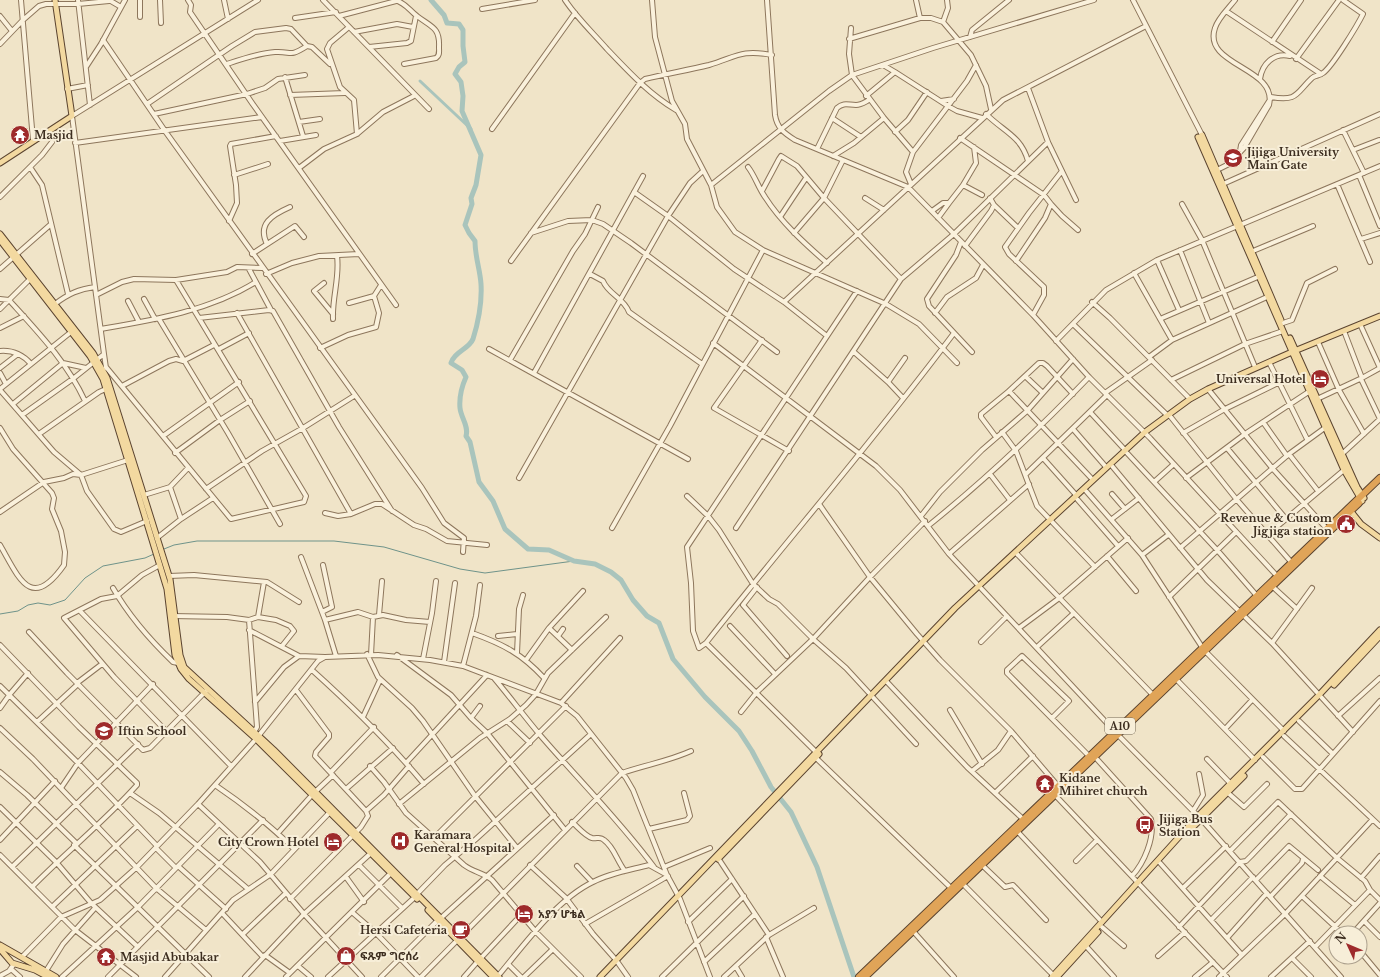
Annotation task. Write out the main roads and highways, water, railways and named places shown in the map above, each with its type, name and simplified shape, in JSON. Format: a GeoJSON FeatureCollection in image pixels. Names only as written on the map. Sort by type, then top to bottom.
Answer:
{"type":"FeatureCollection","features":[{"type":"Feature","properties":{"kind":"highway","name":"A10"},"geometry":{"type":"LineString","coordinates":[[1362,499],[1380,478]]}},
{"type":"Feature","properties":{"kind":"highway","name":"A10"},"geometry":{"type":"LineString","coordinates":[[1117,733],[1153,695],[1242,613],[1273,587],[1350,510],[1380,483]]}},
{"type":"Feature","properties":{"kind":"highway","name":"A10"},"geometry":{"type":"LineString","coordinates":[[1242,613],[1277,576],[1326,529],[1350,510]]}},
{"type":"Feature","properties":{"kind":"highway","name":"A10"},"geometry":{"type":"LineString","coordinates":[[862,976],[913,931],[1023,819],[1176,679],[1203,649]]}},
{"type":"Feature","properties":{"kind":"highway","name":"A10"},"geometry":{"type":"LineString","coordinates":[[862,976],[951,888],[982,865],[1055,795],[1092,756]]}},
{"type":"Feature","properties":{"kind":"main road"},"geometry":{"type":"LineString","coordinates":[[1,163],[33,140],[72,116],[56,2]]}},
{"type":"Feature","properties":{"kind":"main road"},"geometry":{"type":"LineString","coordinates":[[1200,136],[1215,172],[1253,252],[1267,297],[1317,398],[1362,499]]}},
{"type":"Feature","properties":{"kind":"main road"},"geometry":{"type":"LineString","coordinates":[[1215,172],[1223,184],[1344,470],[1362,499]]}},
{"type":"Feature","properties":{"kind":"main road"},"geometry":{"type":"LineString","coordinates":[[0,234],[30,279],[71,332],[96,360],[108,388],[144,496],[156,540],[182,662],[206,691]]}},
{"type":"Feature","properties":{"kind":"main road"},"geometry":{"type":"LineString","coordinates":[[0,240],[55,304],[108,378],[108,388],[128,460],[147,521],[156,540]]}},
{"type":"Feature","properties":{"kind":"main road"},"geometry":{"type":"LineString","coordinates":[[1168,415],[1209,390],[1360,324],[1380,317]]}},
{"type":"Feature","properties":{"kind":"main road"},"geometry":{"type":"LineString","coordinates":[[979,587],[1017,554],[1093,480],[1168,415],[1190,399],[1255,367],[1295,352]]}},
{"type":"Feature","properties":{"kind":"main road"},"geometry":{"type":"LineString","coordinates":[[1076,497],[1086,491],[1109,467]]}},
{"type":"Feature","properties":{"kind":"main road"},"geometry":{"type":"LineString","coordinates":[[1350,510],[1361,524],[1380,538]]}},
{"type":"Feature","properties":{"kind":"main road"},"geometry":{"type":"LineString","coordinates":[[604,977],[924,642],[979,587],[1051,521]]}},
{"type":"Feature","properties":{"kind":"main road"},"geometry":{"type":"LineString","coordinates":[[161,562],[169,576],[173,616],[174,648],[178,663],[185,674],[255,736],[497,977]]}},
{"type":"Feature","properties":{"kind":"main road"},"geometry":{"type":"LineString","coordinates":[[1054,977],[1231,784],[1255,760],[1299,721],[1380,630]]}},
{"type":"Feature","properties":{"kind":"main road"},"geometry":{"type":"LineString","coordinates":[[1139,884],[1160,863],[1199,818],[1263,757],[1380,636]]}},
{"type":"Feature","properties":{"kind":"main road"},"geometry":{"type":"LineString","coordinates":[[871,697],[924,642]]}},
{"type":"Feature","properties":{"kind":"main road"},"geometry":{"type":"LineString","coordinates":[[314,794],[330,812],[354,834],[371,854],[392,872]]}},
{"type":"Feature","properties":{"kind":"main road"},"geometry":{"type":"LineString","coordinates":[[679,897],[718,858],[763,809]]}},
{"type":"Feature","properties":{"kind":"main road"},"geometry":{"type":"LineString","coordinates":[[1054,977],[1085,946],[1102,925]]}},
{"type":"Feature","properties":{"kind":"main road"},"geometry":{"type":"LineString","coordinates":[[0,945],[56,977]]}},
{"type":"Feature","properties":{"kind":"main road"},"geometry":{"type":"LineString","coordinates":[[0,950],[14,966],[35,970],[48,977]]}},
{"type":"Feature","properties":{"kind":"main road"},"geometry":{"type":"LineString","coordinates":[[9,960],[10,955],[14,952]]}},
{"type":"Feature","properties":{"kind":"main road"},"geometry":{"type":"LineString","coordinates":[[14,966],[22,962],[22,957]]}},
{"type":"Feature","properties":{"kind":"main road"},"geometry":{"type":"LineString","coordinates":[[600,977],[617,962]]}},
{"type":"Feature","properties":{"kind":"waterway"},"geometry":{"type":"LineString","coordinates":[[431,0],[444,15],[447,23],[459,24],[463,30],[465,62],[459,67],[455,74],[461,82],[463,96],[462,111],[481,155],[476,185],[471,198],[472,204],[465,225],[475,241],[481,284],[479,312],[473,339],[455,356],[451,363],[462,370],[466,377],[461,392],[460,408],[466,425],[466,436],[470,442],[479,482],[493,501],[505,529],[528,549],[549,550],[574,561],[595,564],[611,572],[621,580],[633,600],[647,616],[659,623],[673,659],[705,697],[739,731],[752,751],[771,787],[791,812],[817,867],[854,977]]}},
{"type":"Feature","properties":{"kind":"waterway"},"geometry":{"type":"LineString","coordinates":[[420,81],[471,129]]}},
{"type":"Feature","properties":{"kind":"waterway"},"geometry":{"type":"LineString","coordinates":[[164,549],[174,545],[197,541],[334,541],[384,547],[460,569],[485,573],[574,561]]}},
{"type":"Feature","properties":{"kind":"waterway"},"geometry":{"type":"LineString","coordinates":[[0,614],[18,611],[28,605],[38,603],[50,605],[65,600],[85,578],[103,566],[145,558],[154,554]]}},
{"type":"Feature","properties":{"kind":"place","name":"Masjid"},"geometry":{"type":"Point","coordinates":[20,135]}},
{"type":"Feature","properties":{"kind":"place","name":"Jijiga University Main Gate"},"geometry":{"type":"Point","coordinates":[1233,158]}},
{"type":"Feature","properties":{"kind":"place","name":"Universal Hotel"},"geometry":{"type":"Point","coordinates":[1320,379]}},
{"type":"Feature","properties":{"kind":"place","name":"Revenue & Custom Jigjiga station"},"geometry":{"type":"Point","coordinates":[1346,524]}},
{"type":"Feature","properties":{"kind":"place","name":"Iftin School"},"geometry":{"type":"Point","coordinates":[104,731]}},
{"type":"Feature","properties":{"kind":"place","name":"Kidane Mihiret church"},"geometry":{"type":"Point","coordinates":[1045,784]}},
{"type":"Feature","properties":{"kind":"place","name":"Jijiga Bus Station"},"geometry":{"type":"Point","coordinates":[1145,825]}},
{"type":"Feature","properties":{"kind":"place","name":"Karamara General Hospital"},"geometry":{"type":"Point","coordinates":[400,841]}},
{"type":"Feature","properties":{"kind":"place","name":"City Crown Hotel"},"geometry":{"type":"Point","coordinates":[333,842]}},
{"type":"Feature","properties":{"kind":"place","name":"አያን ሆቴል"},"geometry":{"type":"Point","coordinates":[524,914]}},
{"type":"Feature","properties":{"kind":"place","name":"Hersi Cafeteria"},"geometry":{"type":"Point","coordinates":[461,930]}},
{"type":"Feature","properties":{"kind":"place","name":"ፍጹም ግሮሰሪ"},"geometry":{"type":"Point","coordinates":[346,956]}},
{"type":"Feature","properties":{"kind":"place","name":"Masjid Abubakar"},"geometry":{"type":"Point","coordinates":[106,957]}}]}
